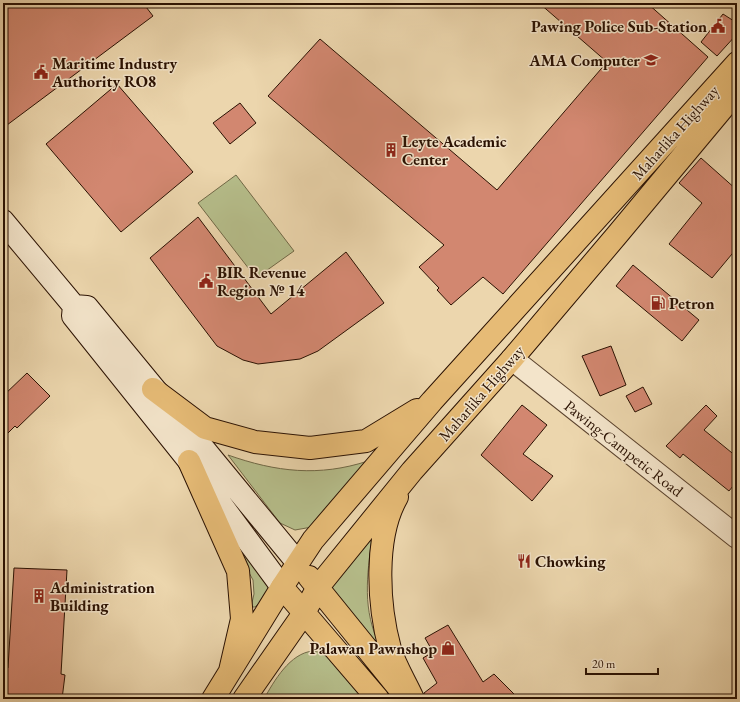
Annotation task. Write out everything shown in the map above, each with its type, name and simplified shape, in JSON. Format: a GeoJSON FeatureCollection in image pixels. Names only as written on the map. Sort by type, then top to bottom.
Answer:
{"type":"FeatureCollection","features":[{"type":"Feature","properties":{"kind":"main road","name":"Maharlika Highway"},"geometry":{"type":"LineString","coordinates":[[213,699],[297,562],[313,540],[432,401],[737,63]]}},
{"type":"Feature","properties":{"kind":"main road","name":"Maharlika Highway"},"geometry":{"type":"LineString","coordinates":[[244,699],[304,613],[318,587],[412,471],[512,359],[737,91]]}},
{"type":"Feature","properties":{"kind":"main road"},"geometry":{"type":"LineString","coordinates":[[3,222],[74,306],[87,307],[153,389],[318,587],[408,699]]}},
{"type":"Feature","properties":{"kind":"main road"},"geometry":{"type":"LineString","coordinates":[[74,306],[73,316],[189,462],[282,587],[378,699]]}},
{"type":"Feature","properties":{"kind":"main road","name":"Pawing-Campetic Road"},"geometry":{"type":"LineString","coordinates":[[512,359],[737,537]]}},
{"type":"Feature","properties":{"kind":"main road"},"geometry":{"type":"LineString","coordinates":[[153,389],[205,428],[255,442],[310,448],[366,441],[432,401]]}},
{"type":"Feature","properties":{"kind":"main road"},"geometry":{"type":"LineString","coordinates":[[189,462],[238,571],[242,619],[230,671]]}},
{"type":"Feature","properties":{"kind":"main road"},"geometry":{"type":"LineString","coordinates":[[412,471],[392,506],[382,550],[380,593],[390,650],[413,699]]}},
{"type":"Feature","properties":{"kind":"green space"},"geometry":{"type":"Polygon","coordinates":[[[236,175],[294,251],[256,278],[198,203],[236,175]]]}},
{"type":"Feature","properties":{"kind":"green space"},"geometry":{"type":"Polygon","coordinates":[[[228,455],[280,469],[315,471],[350,466],[368,461],[312,527],[295,530],[280,523],[228,455]]]}},
{"type":"Feature","properties":{"kind":"green space"},"geometry":{"type":"Polygon","coordinates":[[[372,537],[367,593],[370,619],[380,646],[363,630],[331,590],[331,582],[372,537]]]}},
{"type":"Feature","properties":{"kind":"green space"},"geometry":{"type":"Polygon","coordinates":[[[231,540],[255,563],[271,591],[255,607],[251,607],[254,594],[253,580],[231,540]]]}},
{"type":"Feature","properties":{"kind":"green space"},"geometry":{"type":"Polygon","coordinates":[[[313,651],[328,657],[335,663],[364,699],[264,699],[278,676],[290,662],[305,653],[313,651]]]}},
{"type":"Feature","properties":{"kind":"building","name":"Maritime Industry Authority RO8"},"geometry":{"type":"Polygon","coordinates":[[[3,3],[143,3],[153,16],[3,128],[3,3]]]}},
{"type":"Feature","properties":{"kind":"building","name":"Leyte Academic Center"},"geometry":{"type":"Polygon","coordinates":[[[539,3],[647,3],[708,57],[503,294],[483,277],[451,305],[437,290],[439,288],[419,267],[444,245],[268,96],[320,39],[497,190],[607,62],[539,3]]]}},
{"type":"Feature","properties":{"kind":"building"},"geometry":{"type":"Polygon","coordinates":[[[723,14],[737,23],[737,34],[717,56],[701,42],[723,14]]]}},
{"type":"Feature","properties":{"kind":"building"},"geometry":{"type":"Polygon","coordinates":[[[117,84],[193,172],[121,232],[46,144],[117,84]]]}},
{"type":"Feature","properties":{"kind":"building"},"geometry":{"type":"Polygon","coordinates":[[[240,103],[256,123],[230,144],[213,123],[240,103]]]}},
{"type":"Feature","properties":{"kind":"building"},"geometry":{"type":"Polygon","coordinates":[[[701,158],[737,190],[737,248],[712,278],[669,244],[702,203],[679,183],[701,158]]]}},
{"type":"Feature","properties":{"kind":"building","name":"BIR Revenue Region № 14"},"geometry":{"type":"Polygon","coordinates":[[[198,217],[271,314],[346,252],[384,303],[318,351],[300,359],[258,364],[243,360],[217,346],[150,258],[198,217]]]}},
{"type":"Feature","properties":{"kind":"building","name":"Petron"},"geometry":{"type":"Polygon","coordinates":[[[633,265],[699,320],[682,341],[616,286],[633,265]]]}},
{"type":"Feature","properties":{"kind":"building"},"geometry":{"type":"Polygon","coordinates":[[[611,346],[626,385],[600,396],[582,356],[611,346]]]}},
{"type":"Feature","properties":{"kind":"building"},"geometry":{"type":"Polygon","coordinates":[[[27,373],[50,396],[17,428],[15,426],[3,438],[3,396],[27,373]]]}},
{"type":"Feature","properties":{"kind":"building"},"geometry":{"type":"Polygon","coordinates":[[[643,387],[652,404],[635,412],[626,396],[643,387]]]}},
{"type":"Feature","properties":{"kind":"building"},"geometry":{"type":"Polygon","coordinates":[[[522,405],[547,425],[523,454],[553,476],[532,501],[481,455],[522,405]]]}},
{"type":"Feature","properties":{"kind":"building"},"geometry":{"type":"Polygon","coordinates":[[[706,405],[717,416],[704,430],[737,457],[737,481],[729,491],[683,454],[680,458],[666,446],[706,405]]]}},
{"type":"Feature","properties":{"kind":"building","name":"Administration Building"},"geometry":{"type":"Polygon","coordinates":[[[14,568],[67,570],[61,674],[65,675],[62,699],[31,699],[3,696],[3,667],[8,668],[14,568]]]}},
{"type":"Feature","properties":{"kind":"building"},"geometry":{"type":"Polygon","coordinates":[[[448,625],[483,682],[494,674],[519,699],[425,699],[424,693],[437,683],[423,658],[433,652],[425,638],[448,625]]]}},
{"type":"Feature","properties":{"kind":"place","name":"Pawing Police Sub-Station"},"geometry":{"type":"Point","coordinates":[718,26]}},
{"type":"Feature","properties":{"kind":"place","name":"AMA Computer"},"geometry":{"type":"Point","coordinates":[651,60]}},
{"type":"Feature","properties":{"kind":"place","name":"Maritime Industry Authority RO8"},"geometry":{"type":"Point","coordinates":[41,72]}},
{"type":"Feature","properties":{"kind":"place","name":"Leyte Academic Center"},"geometry":{"type":"Point","coordinates":[391,150]}},
{"type":"Feature","properties":{"kind":"place","name":"BIR Revenue Region № 14"},"geometry":{"type":"Point","coordinates":[206,281]}},
{"type":"Feature","properties":{"kind":"place","name":"Petron"},"geometry":{"type":"Point","coordinates":[658,303]}},
{"type":"Feature","properties":{"kind":"place","name":"Chowking"},"geometry":{"type":"Point","coordinates":[524,561]}},
{"type":"Feature","properties":{"kind":"place","name":"Administration Building"},"geometry":{"type":"Point","coordinates":[39,596]}},
{"type":"Feature","properties":{"kind":"place","name":"Palawan Pawnshop"},"geometry":{"type":"Point","coordinates":[448,648]}}]}
